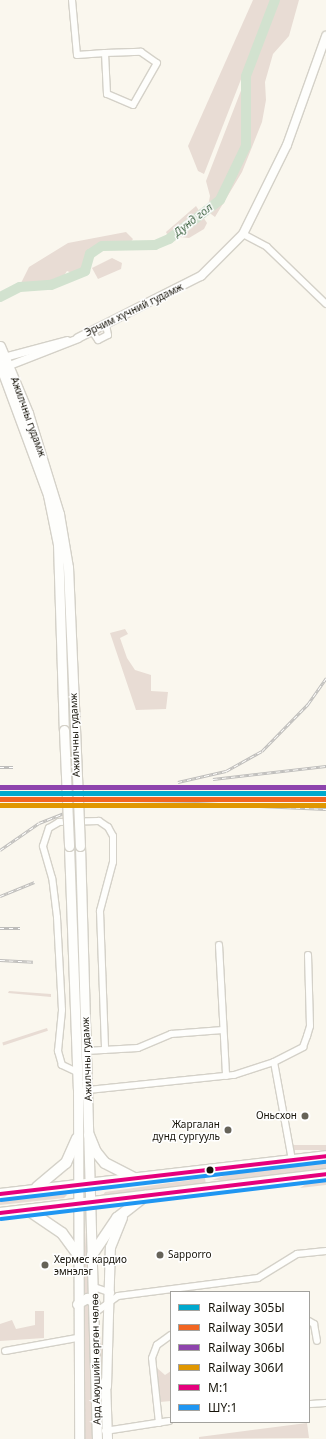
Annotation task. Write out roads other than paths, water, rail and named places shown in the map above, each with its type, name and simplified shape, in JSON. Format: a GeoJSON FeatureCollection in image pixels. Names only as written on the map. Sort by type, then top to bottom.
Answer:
{"type":"FeatureCollection","features":[{"type":"Feature","properties":{"kind":"highway"},"geometry":{"type":"LineString","coordinates":[[89,1135],[96,1152],[105,1164],[140,1180]]}},
{"type":"Feature","properties":{"kind":"highway"},"geometry":{"type":"LineString","coordinates":[[33,1190],[66,1163],[77,1138]]}},
{"type":"Feature","properties":{"kind":"highway"},"geometry":{"type":"LineString","coordinates":[[0,1194],[91,1183],[140,1180],[326,1156]]}},
{"type":"Feature","properties":{"kind":"highway"},"geometry":{"type":"LineString","coordinates":[[211,1171],[209,1182],[219,1187]]}},
{"type":"Feature","properties":{"kind":"highway"},"geometry":{"type":"LineString","coordinates":[[0,1213],[326,1174]]}},
{"type":"Feature","properties":{"kind":"highway"},"geometry":{"type":"LineString","coordinates":[[92,1255],[125,1211],[147,1195]]}},
{"type":"Feature","properties":{"kind":"highway"},"geometry":{"type":"LineString","coordinates":[[28,1210],[62,1233],[76,1252]]}},
{"type":"Feature","properties":{"kind":"main road","name":"Эрчим хүчний гудамж"},"geometry":{"type":"LineString","coordinates":[[78,338],[201,276],[243,234],[287,145],[326,36]]}},
{"type":"Feature","properties":{"kind":"main road","name":"Ажилчны гудамж"},"geometry":{"type":"LineString","coordinates":[[0,346],[2,364],[9,390],[48,495],[61,543],[64,730],[77,1072],[77,1185]]}},
{"type":"Feature","properties":{"kind":"main road","name":"Ажилчны гудамж"},"geometry":{"type":"LineString","coordinates":[[2,364],[53,488],[61,543],[75,728],[91,1183]]}},
{"type":"Feature","properties":{"kind":"main road"},"geometry":{"type":"LineString","coordinates":[[0,385],[9,390]]}},
{"type":"Feature","properties":{"kind":"main road","name":"Ард Аюушийн өргөн чөлөө"},"geometry":{"type":"LineString","coordinates":[[91,1183],[92,1255],[102,1435]]}},
{"type":"Feature","properties":{"kind":"main road","name":"Ард Аюушийн өргөн чөлөө"},"geometry":{"type":"LineString","coordinates":[[77,1185],[76,1252],[79,1439]]}},
{"type":"Feature","properties":{"kind":"main road"},"geometry":{"type":"LineString","coordinates":[[102,1435],[106,1386],[109,1303],[114,1294],[111,1240],[125,1211]]}},
{"type":"Feature","properties":{"kind":"main road"},"geometry":{"type":"LineString","coordinates":[[77,1304],[87,1298],[96,1307]]}},
{"type":"Feature","properties":{"kind":"main road"},"geometry":{"type":"LineString","coordinates":[[97,1358],[106,1386]]}},
{"type":"Feature","properties":{"kind":"street"},"geometry":{"type":"LineString","coordinates":[[72,0],[77,55],[105,53],[142,52],[157,63],[133,105],[107,94],[105,53]]}},
{"type":"Feature","properties":{"kind":"street"},"geometry":{"type":"LineString","coordinates":[[243,234],[267,247],[326,304]]}},
{"type":"Feature","properties":{"kind":"street","name":"Эрчим хүчний гудамж"},"geometry":{"type":"LineString","coordinates":[[2,364],[78,338]]}},
{"type":"Feature","properties":{"kind":"street"},"geometry":{"type":"LineString","coordinates":[[77,1072],[62,1065],[58,1052],[62,1010],[57,917],[52,878],[43,846],[49,828],[59,822],[99,822],[108,827],[113,836],[113,862],[100,910],[105,1050]]}},
{"type":"Feature","properties":{"kind":"street"},"geometry":{"type":"LineString","coordinates":[[219,945],[226,1076]]}},
{"type":"Feature","properties":{"kind":"street"},"geometry":{"type":"LineString","coordinates":[[88,1090],[226,1076],[274,1062],[303,1047],[310,1026],[308,955]]}},
{"type":"Feature","properties":{"kind":"street"},"geometry":{"type":"LineString","coordinates":[[86,1051],[138,1048],[171,1034],[223,1030]]}},
{"type":"Feature","properties":{"kind":"street"},"geometry":{"type":"LineString","coordinates":[[274,1062],[292,1160]]}},
{"type":"Feature","properties":{"kind":"street"},"geometry":{"type":"LineString","coordinates":[[94,1287],[114,1294],[258,1278],[297,1254],[326,1251]]}},
{"type":"Feature","properties":{"kind":"street"},"geometry":{"type":"LineString","coordinates":[[96,1307],[109,1303]]}},
{"type":"Feature","properties":{"kind":"street"},"geometry":{"type":"LineString","coordinates":[[310,1322],[314,1324],[317,1341]]}},
{"type":"Feature","properties":{"kind":"street"},"geometry":{"type":"LineString","coordinates":[[159,1423],[152,1358],[157,1346],[170,1336]]}},
{"type":"Feature","properties":{"kind":"street"},"geometry":{"type":"LineString","coordinates":[[5,1351],[77,1338]]}},
{"type":"Feature","properties":{"kind":"street"},"geometry":{"type":"LineString","coordinates":[[310,1404],[326,1403]]}},
{"type":"Feature","properties":{"kind":"street"},"geometry":{"type":"LineString","coordinates":[[102,1435],[169,1422]]}},
{"type":"Feature","properties":{"kind":"waterway","name":"Дунд гол"},"geometry":{"type":"LineString","coordinates":[[0,297],[20,287],[51,285],[85,271],[90,254],[102,246],[155,245],[169,239],[220,200],[246,146],[246,76],[275,0]]}},
{"type":"Feature","properties":{"kind":"railway"},"geometry":{"type":"LineString","coordinates":[[178,782],[226,771],[262,751],[308,704],[326,678]]}},
{"type":"Feature","properties":{"kind":"railway"},"geometry":{"type":"LineString","coordinates":[[213,779],[326,766]]}},
{"type":"Feature","properties":{"kind":"railway"},"geometry":{"type":"LineString","coordinates":[[0,767],[13,767]]}},
{"type":"Feature","properties":{"kind":"railway"},"geometry":{"type":"LineString","coordinates":[[0,806],[197,803],[326,809]]}},
{"type":"Feature","properties":{"kind":"railway"},"geometry":{"type":"LineString","coordinates":[[0,850],[39,823],[77,808]]}},
{"type":"Feature","properties":{"kind":"railway"},"geometry":{"type":"LineString","coordinates":[[0,896],[34,882]]}},
{"type":"Feature","properties":{"kind":"railway"},"geometry":{"type":"LineString","coordinates":[[0,928],[20,928]]}},
{"type":"Feature","properties":{"kind":"railway"},"geometry":{"type":"LineString","coordinates":[[0,960],[33,962]]}},
{"type":"Feature","properties":{"kind":"rail line","name":"306Ы"},"geometry":{"type":"LineString","coordinates":[[0,787],[326,787]]}},
{"type":"Feature","properties":{"kind":"rail line","name":"305Ы"},"geometry":{"type":"LineString","coordinates":[[0,793],[326,793]]}},
{"type":"Feature","properties":{"kind":"rail line","name":"305И"},"geometry":{"type":"LineString","coordinates":[[0,799],[326,799]]}},
{"type":"Feature","properties":{"kind":"rail line","name":"306И"},"geometry":{"type":"LineString","coordinates":[[0,805],[326,805]]}},
{"type":"Feature","properties":{"kind":"place","name":"Оньсхон"},"geometry":{"type":"Point","coordinates":[305,1116]}},
{"type":"Feature","properties":{"kind":"place","name":"Жаргалан дунд сургууль"},"geometry":{"type":"Point","coordinates":[228,1130]}},
{"type":"Feature","properties":{"kind":"place","name":"Sapporro"},"geometry":{"type":"Point","coordinates":[160,1255]}},
{"type":"Feature","properties":{"kind":"place","name":"Хермес кардио эмнэлэг"},"geometry":{"type":"Point","coordinates":[45,1265]}}]}
